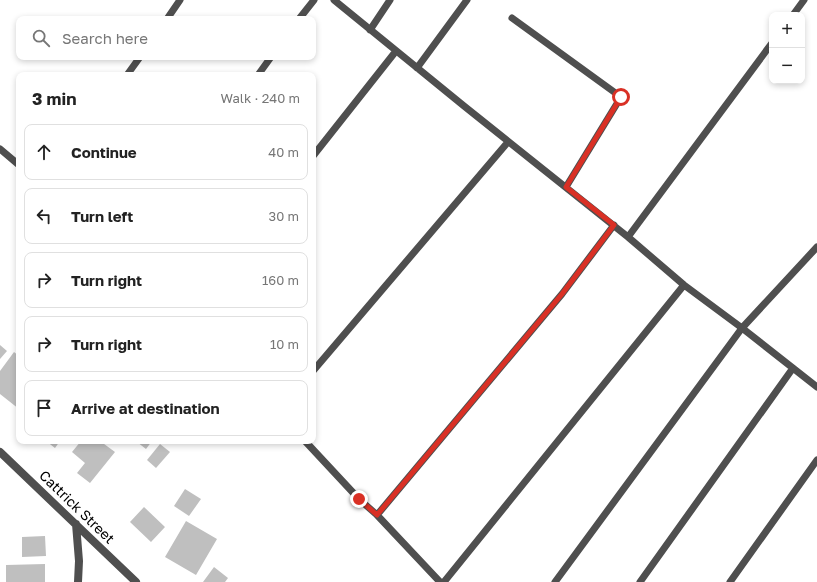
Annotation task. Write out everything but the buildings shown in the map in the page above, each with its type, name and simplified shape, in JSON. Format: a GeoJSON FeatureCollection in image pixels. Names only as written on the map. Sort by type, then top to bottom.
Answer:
{"type":"FeatureCollection","features":[{"type":"Feature","properties":{"kind":"street","name":"Cattrick Street"},"geometry":{"type":"LineString","coordinates":[[0,452],[136,582]]}},
{"type":"Feature","properties":{"kind":"street"},"geometry":{"type":"LineString","coordinates":[[76,524],[79,561],[78,582]]}},
{"type":"Feature","properties":{"kind":"lane"},"geometry":{"type":"LineString","coordinates":[[169,16],[180,0]]}},
{"type":"Feature","properties":{"kind":"lane"},"geometry":{"type":"LineString","coordinates":[[301,16],[314,0]]}},
{"type":"Feature","properties":{"kind":"lane"},"geometry":{"type":"LineString","coordinates":[[334,0],[508,142],[614,225],[684,285],[817,387]]}},
{"type":"Feature","properties":{"kind":"lane"},"geometry":{"type":"LineString","coordinates":[[370,30],[390,0]]}},
{"type":"Feature","properties":{"kind":"lane"},"geometry":{"type":"LineString","coordinates":[[417,68],[467,0]]}},
{"type":"Feature","properties":{"kind":"lane"},"geometry":{"type":"LineString","coordinates":[[795,12],[804,0]]}},
{"type":"Feature","properties":{"kind":"lane"},"geometry":{"type":"LineString","coordinates":[[512,18],[621,97],[566,187]]}},
{"type":"Feature","properties":{"kind":"lane"},"geometry":{"type":"LineString","coordinates":[[628,237],[769,47]]}},
{"type":"Feature","properties":{"kind":"lane"},"geometry":{"type":"LineString","coordinates":[[316,152],[396,51]]}},
{"type":"Feature","properties":{"kind":"lane"},"geometry":{"type":"LineString","coordinates":[[129,72],[138,60]]}},
{"type":"Feature","properties":{"kind":"lane"},"geometry":{"type":"LineString","coordinates":[[260,72],[269,60]]}},
{"type":"Feature","properties":{"kind":"lane"},"geometry":{"type":"LineString","coordinates":[[316,367],[508,142]]}},
{"type":"Feature","properties":{"kind":"lane"},"geometry":{"type":"LineString","coordinates":[[0,149],[16,162]]}},
{"type":"Feature","properties":{"kind":"lane"},"geometry":{"type":"LineString","coordinates":[[377,515],[562,294],[614,225]]}},
{"type":"Feature","properties":{"kind":"lane"},"geometry":{"type":"LineString","coordinates":[[555,582],[742,328],[817,247]]}},
{"type":"Feature","properties":{"kind":"lane"},"geometry":{"type":"LineString","coordinates":[[444,582],[684,285]]}},
{"type":"Feature","properties":{"kind":"lane"},"geometry":{"type":"LineString","coordinates":[[640,582],[793,368]]}},
{"type":"Feature","properties":{"kind":"lane"},"geometry":{"type":"LineString","coordinates":[[308,444],[440,582]]}},
{"type":"Feature","properties":{"kind":"lane"},"geometry":{"type":"LineString","coordinates":[[730,582],[817,460]]}},
{"type":"Feature","properties":{"kind":"route"},"geometry":{"type":"LineString","coordinates":[[359,499],[377,515],[562,294],[614,225],[566,187],[621,97]]}}]}
